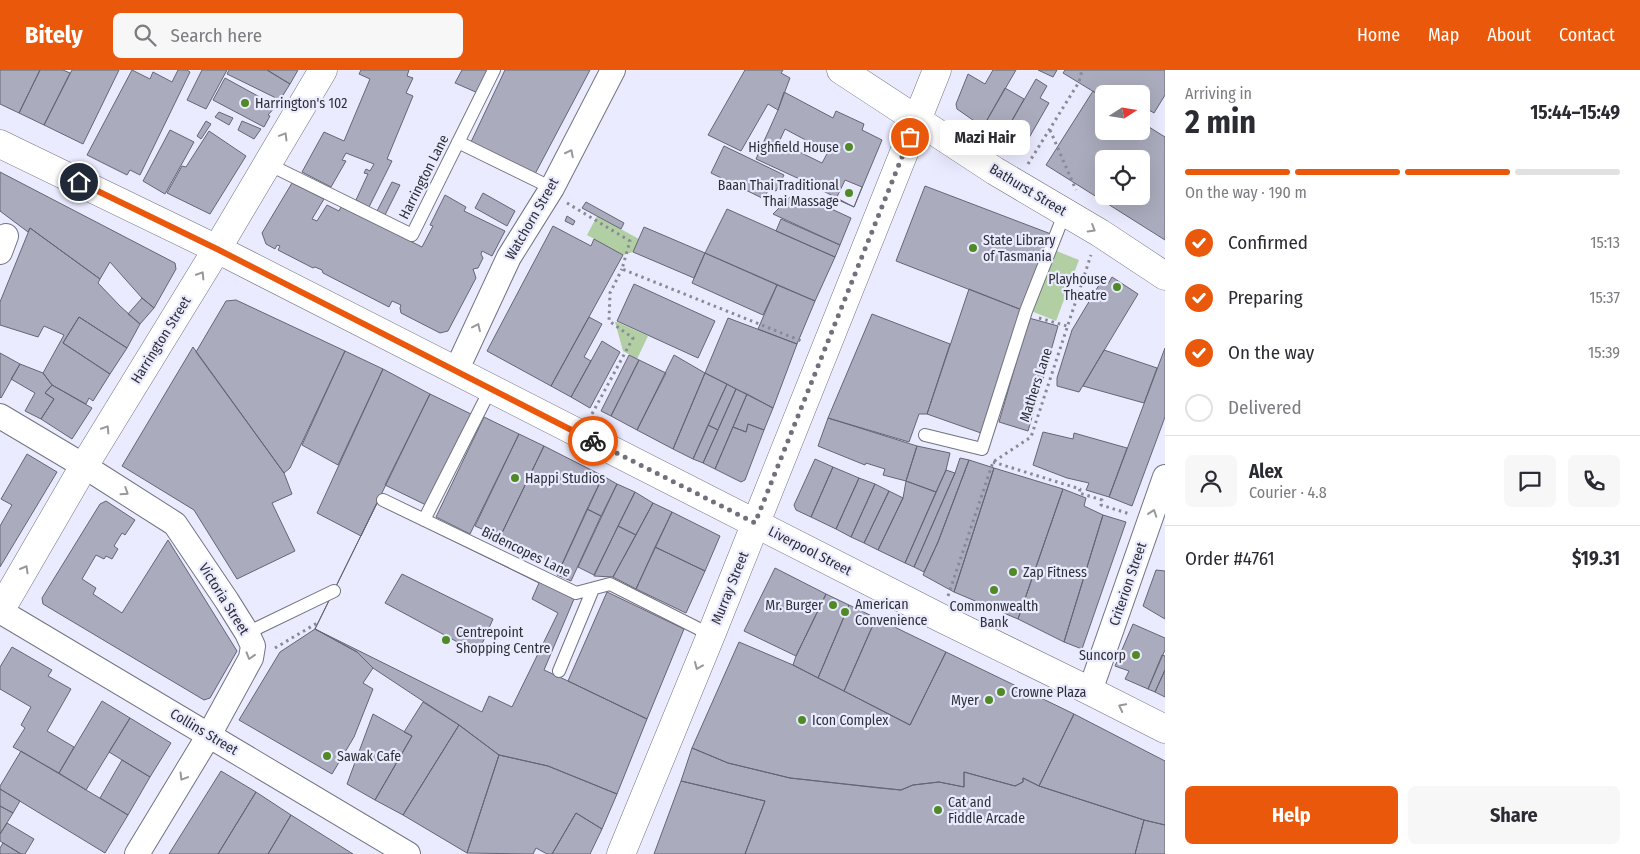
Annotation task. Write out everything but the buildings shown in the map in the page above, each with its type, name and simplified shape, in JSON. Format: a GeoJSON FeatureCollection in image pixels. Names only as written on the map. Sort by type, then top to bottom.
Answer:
{"type":"FeatureCollection","features":[{"type":"Feature","properties":{"kind":"main road","name":"Harrington Street"},"geometry":{"type":"LineString","coordinates":[[0,611],[84,466],[217,249],[323,70]]}},
{"type":"Feature","properties":{"kind":"main road","name":"Bathurst Street"},"geometry":{"type":"LineString","coordinates":[[841,70],[1016,184],[1071,203],[1165,276]]}},
{"type":"Feature","properties":{"kind":"main road","name":"Murray Street"},"geometry":{"type":"LineString","coordinates":[[621,854],[711,635],[937,70]]}},
{"type":"Feature","properties":{"kind":"main road","name":"Liverpool Street"},"geometry":{"type":"LineString","coordinates":[[0,144],[217,249],[941,618],[1165,729]]}},
{"type":"Feature","properties":{"kind":"street","name":"Watchorn Street"},"geometry":{"type":"LineString","coordinates":[[456,371],[510,257],[556,193],[613,70]]}},
{"type":"Feature","properties":{"kind":"street","name":"Victoria Street"},"geometry":{"type":"LineString","coordinates":[[0,416],[84,466],[175,524],[227,601],[253,646],[251,658],[209,735],[137,854]]}},
{"type":"Feature","properties":{"kind":"street","name":"Criterion Street"},"geometry":{"type":"LineString","coordinates":[[1090,691],[1165,477]]}},
{"type":"Feature","properties":{"kind":"street","name":"Collins Street"},"geometry":{"type":"LineString","coordinates":[[0,611],[408,854]]}},
{"type":"Feature","properties":{"kind":"lane","name":"Harrington Lane"},"geometry":{"type":"LineString","coordinates":[[268,164],[412,235],[494,70]]}},
{"type":"Feature","properties":{"kind":"lane"},"geometry":{"type":"LineString","coordinates":[[458,142],[556,193]]}},
{"type":"Feature","properties":{"kind":"lane"},"geometry":{"type":"LineString","coordinates":[[925,435],[982,449],[1025,313],[1071,203]]}},
{"type":"Feature","properties":{"kind":"lane"},"geometry":{"type":"LineString","coordinates":[[424,520],[491,388]]}},
{"type":"Feature","properties":{"kind":"lane","name":"Bidencopes Lane"},"geometry":{"type":"LineString","coordinates":[[383,500],[576,593],[610,584],[711,635]]}},
{"type":"Feature","properties":{"kind":"lane"},"geometry":{"type":"LineString","coordinates":[[558,671],[593,589]]}},
{"type":"Feature","properties":{"kind":"lane"},"geometry":{"type":"LineString","coordinates":[[246,633],[334,591]]}},
{"type":"Feature","properties":{"kind":"path"},"geometry":{"type":"LineString","coordinates":[[1016,184],[1079,82],[1082,70]]}},
{"type":"Feature","properties":{"kind":"path"},"geometry":{"type":"LineString","coordinates":[[1050,129],[1071,203]]}},
{"type":"Feature","properties":{"kind":"path"},"geometry":{"type":"LineString","coordinates":[[556,193],[630,241],[622,269],[610,293],[609,321],[633,338],[592,414]]}},
{"type":"Feature","properties":{"kind":"path","name":"Mathers Lane"},"geometry":{"type":"LineString","coordinates":[[993,462],[1031,437],[1091,254]]}},
{"type":"Feature","properties":{"kind":"path"},"geometry":{"type":"LineString","coordinates":[[622,269],[824,350]]}},
{"type":"Feature","properties":{"kind":"path"},"geometry":{"type":"LineString","coordinates":[[1025,313],[1067,326]]}},
{"type":"Feature","properties":{"kind":"path"},"geometry":{"type":"LineString","coordinates":[[941,618],[993,462],[1080,489],[1079,493],[1102,500],[1101,505],[1136,515]]}},
{"type":"Feature","properties":{"kind":"path"},"geometry":{"type":"LineString","coordinates":[[275,648],[318,622]]}},
{"type":"Feature","properties":{"kind":"green space"},"geometry":{"type":"Polygon","coordinates":[[[597,216],[639,239],[633,252],[623,255],[587,235],[597,216]]]}},
{"type":"Feature","properties":{"kind":"green space"},"geometry":{"type":"Polygon","coordinates":[[[1054,250],[1079,260],[1056,321],[1031,311],[1054,250]]]}},
{"type":"Feature","properties":{"kind":"green space"},"geometry":{"type":"Polygon","coordinates":[[[615,322],[648,336],[637,359],[623,351],[615,322]]]}},
{"type":"Feature","properties":{"kind":"way so far"},"geometry":{"type":"LineString","coordinates":[[593,441],[755,523],[910,137]]}},
{"type":"Feature","properties":{"kind":"place","name":"Harrington's 102"},"geometry":{"type":"Point","coordinates":[245,103]}},
{"type":"Feature","properties":{"kind":"place","name":"Mazi Hair"},"geometry":{"type":"Point","coordinates":[910,137]}},
{"type":"Feature","properties":{"kind":"place","name":"Highfield House"},"geometry":{"type":"Point","coordinates":[849,147]}},
{"type":"Feature","properties":{"kind":"place","name":"Baan Thai Traditional Thai Massage"},"geometry":{"type":"Point","coordinates":[849,193]}},
{"type":"Feature","properties":{"kind":"place","name":"State Library of Tasmania"},"geometry":{"type":"Point","coordinates":[973,248]}},
{"type":"Feature","properties":{"kind":"place","name":"Playhouse Theatre"},"geometry":{"type":"Point","coordinates":[1117,287]}},
{"type":"Feature","properties":{"kind":"place","name":"Happi Studios"},"geometry":{"type":"Point","coordinates":[515,478]}},
{"type":"Feature","properties":{"kind":"place","name":"Zap Fitness"},"geometry":{"type":"Point","coordinates":[1013,572]}},
{"type":"Feature","properties":{"kind":"place","name":"Commonwealth Bank"},"geometry":{"type":"Point","coordinates":[994,590]}},
{"type":"Feature","properties":{"kind":"place","name":"Mr. Burger"},"geometry":{"type":"Point","coordinates":[833,605]}},
{"type":"Feature","properties":{"kind":"place","name":"American Convenience"},"geometry":{"type":"Point","coordinates":[845,612]}},
{"type":"Feature","properties":{"kind":"place","name":"Centrepoint Shopping Centre"},"geometry":{"type":"Point","coordinates":[446,640]}},
{"type":"Feature","properties":{"kind":"place","name":"Suncorp"},"geometry":{"type":"Point","coordinates":[1136,655]}},
{"type":"Feature","properties":{"kind":"place","name":"Crowne Plaza"},"geometry":{"type":"Point","coordinates":[1001,692]}},
{"type":"Feature","properties":{"kind":"place","name":"Myer"},"geometry":{"type":"Point","coordinates":[989,700]}},
{"type":"Feature","properties":{"kind":"place","name":"Icon Complex"},"geometry":{"type":"Point","coordinates":[802,720]}},
{"type":"Feature","properties":{"kind":"place","name":"Sawak Cafe"},"geometry":{"type":"Point","coordinates":[327,756]}},
{"type":"Feature","properties":{"kind":"place","name":"Cat and Fiddle Arcade"},"geometry":{"type":"Point","coordinates":[938,810]}},
{"type":"Feature","properties":{"kind":"route"},"geometry":{"type":"LineString","coordinates":[[79,182],[217,249],[593,441]]}}]}
